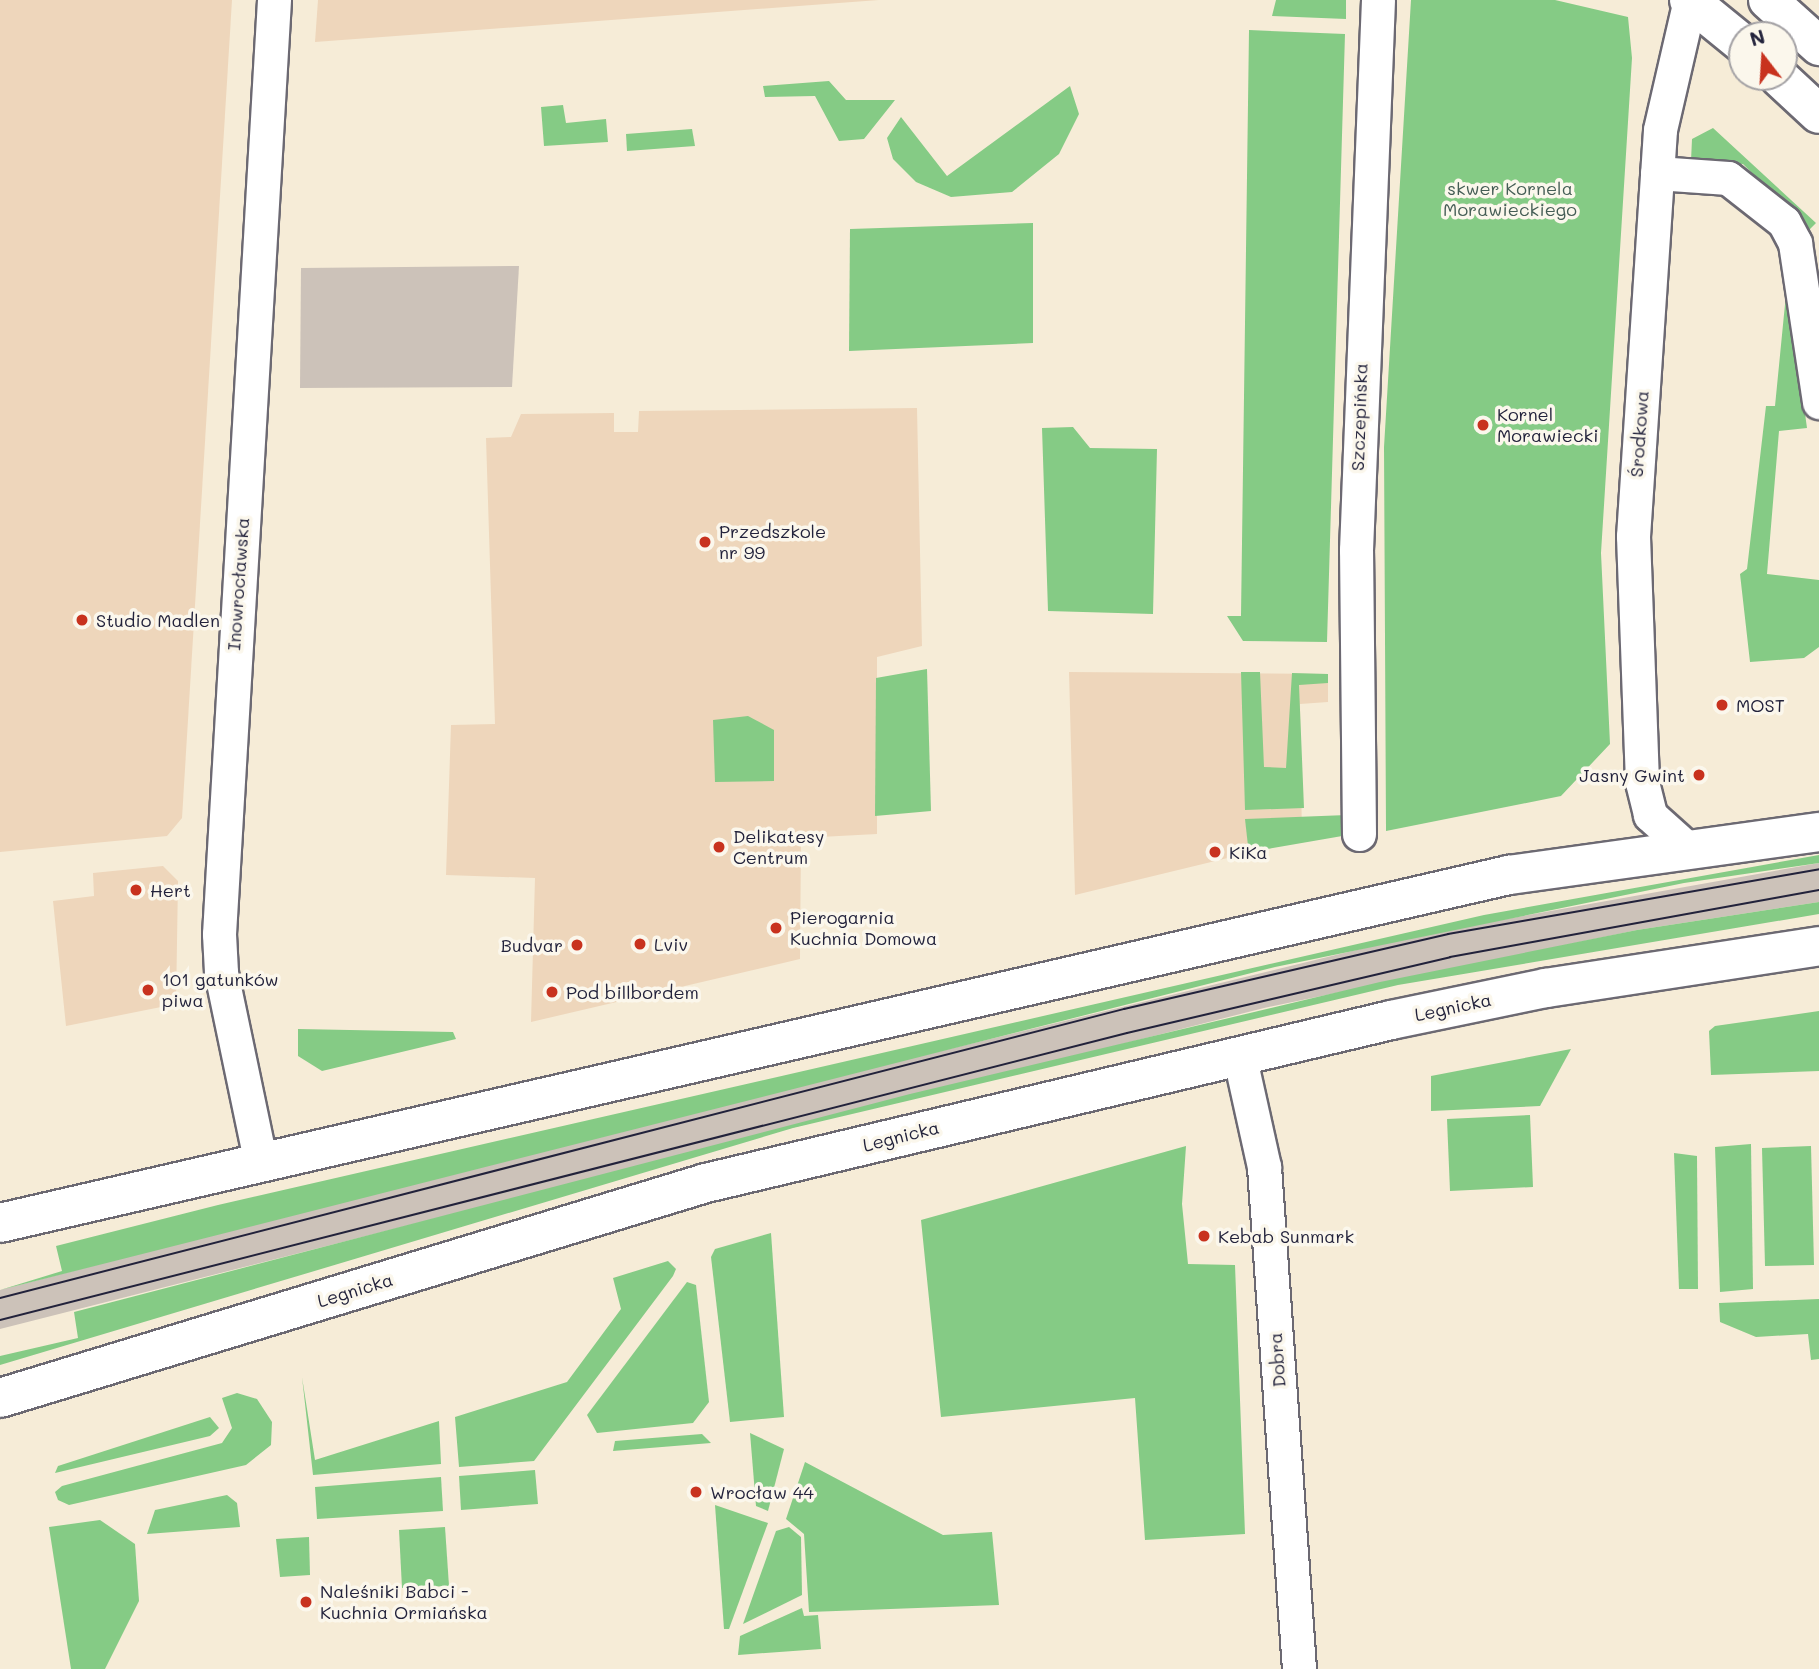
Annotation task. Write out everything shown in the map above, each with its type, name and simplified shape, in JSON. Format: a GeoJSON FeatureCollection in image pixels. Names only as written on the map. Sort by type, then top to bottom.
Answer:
{"type":"FeatureCollection","features":[{"type":"Feature","properties":{"kind":"main road"},"geometry":{"type":"LineString","coordinates":[[1768,0],[1819,46]]}},
{"type":"Feature","properties":{"kind":"main road"},"geometry":{"type":"LineString","coordinates":[[1689,2],[1728,32]]}},
{"type":"Feature","properties":{"kind":"main road"},"geometry":{"type":"LineString","coordinates":[[1794,91],[1819,114]]}},
{"type":"Feature","properties":{"kind":"main road"},"geometry":{"type":"LineString","coordinates":[[0,1223],[1508,875],[1819,832]]}},
{"type":"Feature","properties":{"kind":"main road","name":"Legnicka"},"geometry":{"type":"LineString","coordinates":[[0,1398],[706,1184],[1239,1054],[1546,988],[1819,946]]}},
{"type":"Feature","properties":{"kind":"street","name":"Inowrocławska"},"geometry":{"type":"LineString","coordinates":[[261,1164],[221,972],[219,934],[274,0]]}},
{"type":"Feature","properties":{"kind":"street","name":"Szczepińska"},"geometry":{"type":"LineString","coordinates":[[1359,834],[1356,550],[1378,0]]}},
{"type":"Feature","properties":{"kind":"street","name":"Środkowa"},"geometry":{"type":"LineString","coordinates":[[1689,2],[1671,64],[1657,173],[1633,536],[1641,758],[1650,815],[1689,850]]}},
{"type":"Feature","properties":{"kind":"street"},"geometry":{"type":"LineString","coordinates":[[1657,173],[1728,178],[1784,222],[1795,243],[1819,402]]}},
{"type":"Feature","properties":{"kind":"street","name":"Dobra"},"geometry":{"type":"LineString","coordinates":[[1239,1054],[1264,1167],[1299,1669]]}},
{"type":"Feature","properties":{"kind":"shaded area"},"geometry":{"type":"Polygon","coordinates":[[[0,0],[232,0],[182,818],[167,836],[0,852],[0,0]]]}},
{"type":"Feature","properties":{"kind":"shaded area"},"geometry":{"type":"Polygon","coordinates":[[[318,0],[879,0],[315,42],[318,0]]]}},
{"type":"Feature","properties":{"kind":"shaded area"},"geometry":{"type":"Polygon","coordinates":[[[519,266],[512,387],[300,388],[301,268],[519,266]]]}},
{"type":"Feature","properties":{"kind":"shaded area"},"geometry":{"type":"Polygon","coordinates":[[[917,408],[922,646],[877,657],[877,834],[801,838],[800,959],[531,1022],[535,878],[446,875],[451,725],[495,724],[486,438],[511,437],[521,414],[614,413],[614,432],[638,432],[639,411],[917,408]]]}},
{"type":"Feature","properties":{"kind":"shaded area"},"geometry":{"type":"Polygon","coordinates":[[[1069,672],[1328,674],[1328,702],[1300,704],[1302,840],[1075,895],[1069,672]]]}},
{"type":"Feature","properties":{"kind":"shaded area"},"geometry":{"type":"Polygon","coordinates":[[[1819,863],[1819,902],[1637,930],[1264,1008],[0,1329],[0,1290],[559,1144],[1422,934],[1819,863]]]}},
{"type":"Feature","properties":{"kind":"shaded area"},"geometry":{"type":"Polygon","coordinates":[[[163,866],[178,881],[176,1004],[66,1026],[53,901],[94,896],[93,873],[163,866]]]}},
{"type":"Feature","properties":{"kind":"green space"},"geometry":{"type":"Polygon","coordinates":[[[1276,0],[1346,0],[1346,19],[1272,16],[1276,0]]]}},
{"type":"Feature","properties":{"kind":"green space","name":"skwer Kornela Morawieckiego"},"geometry":{"type":"Polygon","coordinates":[[[1411,0],[1555,0],[1628,17],[1632,58],[1601,553],[1610,744],[1561,796],[1386,831],[1384,447],[1411,0]]]}},
{"type":"Feature","properties":{"kind":"green space"},"geometry":{"type":"Polygon","coordinates":[[[1249,30],[1345,34],[1327,642],[1243,641],[1227,616],[1241,616],[1249,30]]]}},
{"type":"Feature","properties":{"kind":"green space"},"geometry":{"type":"Polygon","coordinates":[[[829,81],[846,100],[895,100],[864,139],[839,141],[815,96],[765,97],[763,86],[829,81]]]}},
{"type":"Feature","properties":{"kind":"green space"},"geometry":{"type":"Polygon","coordinates":[[[1070,86],[1079,114],[1059,154],[1012,192],[951,197],[916,182],[893,159],[887,138],[901,117],[947,176],[1070,86]]]}},
{"type":"Feature","properties":{"kind":"green space"},"geometry":{"type":"Polygon","coordinates":[[[563,105],[566,123],[606,119],[608,142],[544,146],[541,107],[563,105]]]}},
{"type":"Feature","properties":{"kind":"green space"},"geometry":{"type":"Polygon","coordinates":[[[1713,128],[1816,223],[1809,230],[1743,164],[1691,161],[1692,139],[1713,128]]]}},
{"type":"Feature","properties":{"kind":"green space"},"geometry":{"type":"Polygon","coordinates":[[[692,129],[695,146],[627,151],[626,134],[692,129]]]}},
{"type":"Feature","properties":{"kind":"green space"},"geometry":{"type":"Polygon","coordinates":[[[1033,223],[1033,343],[849,351],[850,229],[1033,223]]]}},
{"type":"Feature","properties":{"kind":"green space"},"geometry":{"type":"Polygon","coordinates":[[[1787,284],[1807,428],[1779,431],[1767,574],[1819,580],[1819,647],[1804,658],[1750,662],[1740,574],[1747,569],[1766,406],[1775,406],[1787,284]]]}},
{"type":"Feature","properties":{"kind":"green space"},"geometry":{"type":"Polygon","coordinates":[[[1073,427],[1090,448],[1157,449],[1153,614],[1048,611],[1042,428],[1073,427]]]}},
{"type":"Feature","properties":{"kind":"green space"},"geometry":{"type":"Polygon","coordinates":[[[927,669],[931,811],[875,816],[876,678],[927,669]]]}},
{"type":"Feature","properties":{"kind":"green space"},"geometry":{"type":"Polygon","coordinates":[[[1241,672],[1260,672],[1264,767],[1286,768],[1292,673],[1328,674],[1328,683],[1299,685],[1304,808],[1245,810],[1241,672]]]}},
{"type":"Feature","properties":{"kind":"green space"},"geometry":{"type":"Polygon","coordinates":[[[748,716],[774,730],[774,781],[715,782],[713,720],[748,716]]]}},
{"type":"Feature","properties":{"kind":"green space"},"geometry":{"type":"Polygon","coordinates":[[[1347,815],[1348,835],[1256,851],[1248,846],[1245,819],[1347,815]]]}},
{"type":"Feature","properties":{"kind":"green space"},"geometry":{"type":"Polygon","coordinates":[[[1819,855],[1819,863],[1684,883],[1275,967],[0,1290],[62,1271],[56,1246],[218,1205],[1484,915],[1819,855]]]}},
{"type":"Feature","properties":{"kind":"green space"},"geometry":{"type":"Polygon","coordinates":[[[1819,902],[1819,914],[1398,985],[793,1128],[0,1365],[0,1356],[78,1338],[74,1312],[910,1094],[1380,982],[1637,930],[1819,902]]]}},
{"type":"Feature","properties":{"kind":"green space"},"geometry":{"type":"Polygon","coordinates":[[[1819,1011],[1819,1071],[1711,1075],[1709,1031],[1715,1026],[1819,1011]]]}},
{"type":"Feature","properties":{"kind":"green space"},"geometry":{"type":"Polygon","coordinates":[[[298,1029],[453,1032],[456,1039],[322,1071],[298,1056],[298,1029]]]}},
{"type":"Feature","properties":{"kind":"green space"},"geometry":{"type":"Polygon","coordinates":[[[1571,1049],[1540,1106],[1431,1111],[1431,1076],[1571,1049]]]}},
{"type":"Feature","properties":{"kind":"green space"},"geometry":{"type":"Polygon","coordinates":[[[1530,1115],[1533,1187],[1450,1191],[1447,1119],[1530,1115]]]}},
{"type":"Feature","properties":{"kind":"green space"},"geometry":{"type":"Polygon","coordinates":[[[1751,1144],[1753,1289],[1720,1292],[1715,1147],[1751,1144]]]}},
{"type":"Feature","properties":{"kind":"green space"},"geometry":{"type":"Polygon","coordinates":[[[1186,1146],[1182,1204],[1188,1264],[1235,1265],[1245,1534],[1145,1540],[1135,1398],[941,1417],[921,1220],[1186,1146]]]}},
{"type":"Feature","properties":{"kind":"green space"},"geometry":{"type":"Polygon","coordinates":[[[1811,1146],[1814,1265],[1765,1266],[1762,1148],[1811,1146]]]}},
{"type":"Feature","properties":{"kind":"green space"},"geometry":{"type":"Polygon","coordinates":[[[1674,1153],[1697,1156],[1698,1289],[1679,1289],[1674,1153]]]}},
{"type":"Feature","properties":{"kind":"green space"},"geometry":{"type":"Polygon","coordinates":[[[771,1233],[784,1417],[730,1422],[711,1257],[715,1249],[771,1233]]]}},
{"type":"Feature","properties":{"kind":"green space"},"geometry":{"type":"Polygon","coordinates":[[[668,1261],[676,1269],[673,1276],[534,1461],[459,1467],[455,1417],[567,1382],[621,1309],[613,1278],[668,1261]]]}},
{"type":"Feature","properties":{"kind":"green space"},"geometry":{"type":"Polygon","coordinates":[[[687,1282],[696,1285],[709,1402],[693,1423],[597,1433],[587,1415],[687,1282]]]}},
{"type":"Feature","properties":{"kind":"green space"},"geometry":{"type":"Polygon","coordinates":[[[1819,1299],[1819,1359],[1811,1360],[1808,1334],[1756,1337],[1720,1322],[1719,1303],[1819,1299]]]}},
{"type":"Feature","properties":{"kind":"green space"},"geometry":{"type":"Polygon","coordinates":[[[302,1377],[315,1460],[439,1421],[441,1464],[313,1475],[302,1377]]]}},
{"type":"Feature","properties":{"kind":"green space"},"geometry":{"type":"Polygon","coordinates":[[[237,1393],[257,1399],[272,1422],[271,1445],[246,1465],[69,1505],[58,1500],[55,1492],[62,1486],[222,1443],[232,1428],[222,1398],[237,1393]]]}},
{"type":"Feature","properties":{"kind":"green space"},"geometry":{"type":"Polygon","coordinates":[[[210,1417],[219,1428],[210,1436],[55,1473],[58,1466],[210,1417]]]}},
{"type":"Feature","properties":{"kind":"green space"},"geometry":{"type":"Polygon","coordinates":[[[750,1433],[784,1449],[768,1511],[756,1506],[750,1433]]]}},
{"type":"Feature","properties":{"kind":"green space"},"geometry":{"type":"Polygon","coordinates":[[[702,1434],[711,1443],[613,1451],[615,1441],[702,1434]]]}},
{"type":"Feature","properties":{"kind":"green space"},"geometry":{"type":"Polygon","coordinates":[[[805,1462],[943,1535],[992,1532],[999,1605],[809,1612],[804,1534],[786,1519],[805,1462]]]}},
{"type":"Feature","properties":{"kind":"green space"},"geometry":{"type":"Polygon","coordinates":[[[535,1470],[538,1504],[461,1510],[459,1476],[535,1470]]]}},
{"type":"Feature","properties":{"kind":"green space"},"geometry":{"type":"Polygon","coordinates":[[[441,1477],[443,1511],[317,1519],[315,1487],[441,1477]]]}},
{"type":"Feature","properties":{"kind":"green space"},"geometry":{"type":"Polygon","coordinates":[[[227,1495],[237,1503],[240,1527],[147,1534],[155,1510],[227,1495]]]}},
{"type":"Feature","properties":{"kind":"green space"},"geometry":{"type":"Polygon","coordinates":[[[715,1505],[768,1523],[729,1629],[724,1629],[715,1505]]]}},
{"type":"Feature","properties":{"kind":"green space"},"geometry":{"type":"Polygon","coordinates":[[[100,1520],[135,1544],[139,1601],[105,1669],[71,1669],[49,1527],[100,1520]]]}},
{"type":"Feature","properties":{"kind":"green space"},"geometry":{"type":"Polygon","coordinates":[[[445,1527],[449,1586],[402,1588],[399,1530],[445,1527]]]}},
{"type":"Feature","properties":{"kind":"green space"},"geometry":{"type":"Polygon","coordinates":[[[789,1527],[801,1537],[802,1595],[743,1624],[776,1531],[789,1527]]]}},
{"type":"Feature","properties":{"kind":"green space"},"geometry":{"type":"Polygon","coordinates":[[[309,1537],[310,1575],[280,1577],[276,1539],[309,1537]]]}},
{"type":"Feature","properties":{"kind":"green space"},"geometry":{"type":"Polygon","coordinates":[[[802,1608],[804,1616],[818,1615],[821,1649],[738,1655],[740,1636],[802,1608]]]}},
{"type":"Feature","properties":{"kind":"tram line"},"geometry":{"type":"LineString","coordinates":[[0,1298],[1124,1009],[1448,934],[1819,869]]}},
{"type":"Feature","properties":{"kind":"tram line"},"geometry":{"type":"LineString","coordinates":[[0,1320],[1127,1033],[1450,957],[1819,890]]}},
{"type":"Feature","properties":{"kind":"place","name":"Kornel Morawiecki"},"geometry":{"type":"Point","coordinates":[1483,425]}},
{"type":"Feature","properties":{"kind":"place","name":"Przedszkole nr 99"},"geometry":{"type":"Point","coordinates":[705,542]}},
{"type":"Feature","properties":{"kind":"place","name":"Studio Madlen"},"geometry":{"type":"Point","coordinates":[82,620]}},
{"type":"Feature","properties":{"kind":"place","name":"MOST"},"geometry":{"type":"Point","coordinates":[1722,705]}},
{"type":"Feature","properties":{"kind":"place","name":"Jasny Gwint"},"geometry":{"type":"Point","coordinates":[1699,775]}},
{"type":"Feature","properties":{"kind":"place","name":"Delikatesy Centrum"},"geometry":{"type":"Point","coordinates":[719,847]}},
{"type":"Feature","properties":{"kind":"place","name":"KiKa"},"geometry":{"type":"Point","coordinates":[1215,852]}},
{"type":"Feature","properties":{"kind":"place","name":"Hert"},"geometry":{"type":"Point","coordinates":[136,890]}},
{"type":"Feature","properties":{"kind":"place","name":"Pierogarnia Kuchnia Domowa"},"geometry":{"type":"Point","coordinates":[776,928]}},
{"type":"Feature","properties":{"kind":"place","name":"Lviv"},"geometry":{"type":"Point","coordinates":[640,944]}},
{"type":"Feature","properties":{"kind":"place","name":"Budvar"},"geometry":{"type":"Point","coordinates":[577,945]}},
{"type":"Feature","properties":{"kind":"place","name":"101 gatunków piwa"},"geometry":{"type":"Point","coordinates":[148,990]}},
{"type":"Feature","properties":{"kind":"place","name":"Pod billbordem"},"geometry":{"type":"Point","coordinates":[552,992]}},
{"type":"Feature","properties":{"kind":"place","name":"Kebab Sunmark"},"geometry":{"type":"Point","coordinates":[1204,1236]}},
{"type":"Feature","properties":{"kind":"place","name":"Wrocław 44"},"geometry":{"type":"Point","coordinates":[696,1492]}},
{"type":"Feature","properties":{"kind":"place","name":"Naleśniki Babci - Kuchnia Ormiańska"},"geometry":{"type":"Point","coordinates":[306,1602]}}]}
